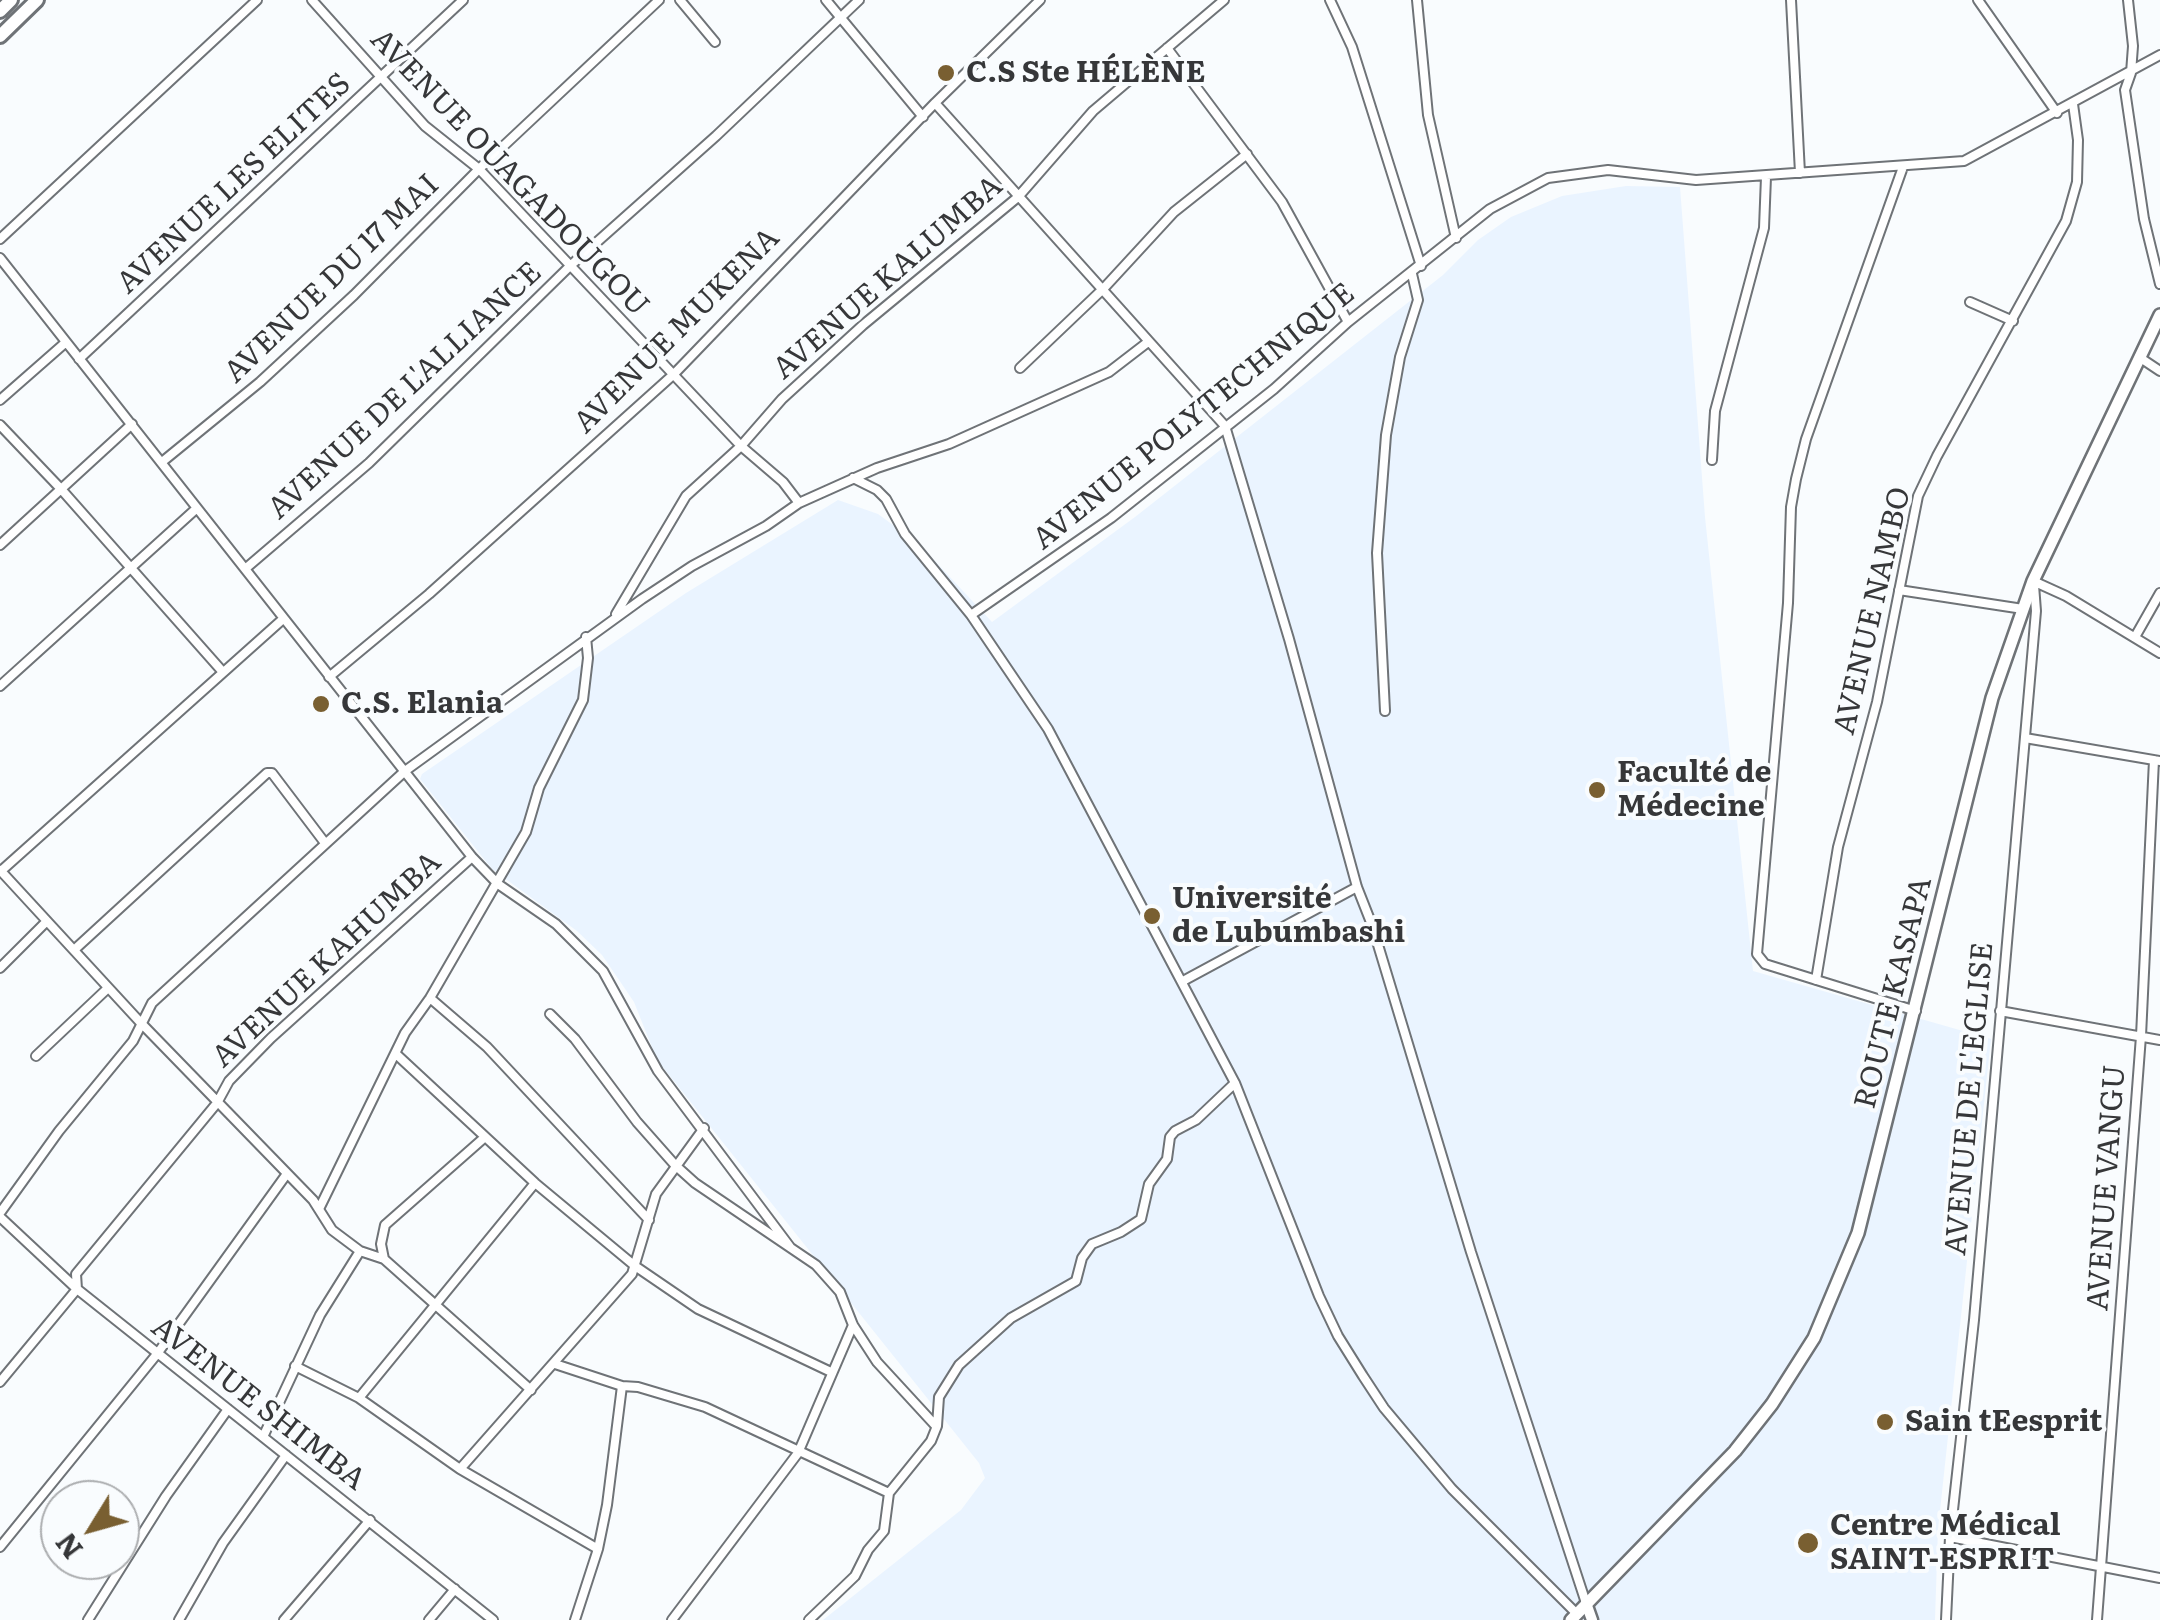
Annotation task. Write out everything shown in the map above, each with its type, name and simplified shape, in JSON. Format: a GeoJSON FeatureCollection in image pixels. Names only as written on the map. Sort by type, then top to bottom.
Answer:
{"type":"FeatureCollection","features":[{"type":"Feature","properties":{"kind":"highway"},"geometry":{"type":"LineString","coordinates":[[0,11],[11,0]]}},
{"type":"Feature","properties":{"kind":"highway"},"geometry":{"type":"LineString","coordinates":[[0,36],[37,0]]}},
{"type":"Feature","properties":{"kind":"main road","name":"ROUTE KASAPA"},"geometry":{"type":"LineString","coordinates":[[1574,1617],[1743,1442],[1814,1338],[1858,1232],[1992,698],[2033,581],[2160,315]]}},
{"type":"Feature","properties":{"kind":"street"},"geometry":{"type":"LineString","coordinates":[[0,239],[258,0]]}},
{"type":"Feature","properties":{"kind":"street","name":"AVENUE OUAGADOUGOU"},"geometry":{"type":"LineString","coordinates":[[312,0],[425,126],[478,169],[741,446],[780,478],[798,503]]}},
{"type":"Feature","properties":{"kind":"street","name":"AVENUE LES ELITES"},"geometry":{"type":"LineString","coordinates":[[79,360],[464,0]]}},
{"type":"Feature","properties":{"kind":"street","name":"AVENUE DU 17 MAI"},"geometry":{"type":"LineString","coordinates":[[162,462],[260,382],[354,296],[478,169],[660,0]]}},
{"type":"Feature","properties":{"kind":"street"},"geometry":{"type":"LineString","coordinates":[[680,0],[715,42]]}},
{"type":"Feature","properties":{"kind":"street"},"geometry":{"type":"LineString","coordinates":[[826,0],[923,117]]}},
{"type":"Feature","properties":{"kind":"street","name":"AVENUE DE L'ALLIANCE"},"geometry":{"type":"LineString","coordinates":[[245,568],[369,463],[570,266],[716,136],[859,0]]}},
{"type":"Feature","properties":{"kind":"street","name":"AVENUE MUKENA"},"geometry":{"type":"LineString","coordinates":[[329,678],[429,594],[674,374],[1040,0]]}},
{"type":"Feature","properties":{"kind":"street","name":"AVENUE KALUMBA"},"geometry":{"type":"LineString","coordinates":[[614,618],[686,496],[741,446],[782,398],[1018,196],[1086,118],[1224,0]]}},
{"type":"Feature","properties":{"kind":"street"},"geometry":{"type":"LineString","coordinates":[[1330,0],[1352,47],[1421,266]]}},
{"type":"Feature","properties":{"kind":"street"},"geometry":{"type":"LineString","coordinates":[[1417,0],[1428,116],[1456,238]]}},
{"type":"Feature","properties":{"kind":"street"},"geometry":{"type":"LineString","coordinates":[[1792,0],[1800,173]]}},
{"type":"Feature","properties":{"kind":"street"},"geometry":{"type":"LineString","coordinates":[[1978,0],[2057,113]]}},
{"type":"Feature","properties":{"kind":"street"},"geometry":{"type":"LineString","coordinates":[[2128,0],[2133,46],[2125,90],[2144,219],[2160,284]]}},
{"type":"Feature","properties":{"kind":"street"},"geometry":{"type":"LineString","coordinates":[[1167,48],[1294,220],[1348,322]]}},
{"type":"Feature","properties":{"kind":"street","name":"AVENUE POLYTECHNIQUE"},"geometry":{"type":"LineString","coordinates":[[971,614],[1111,518],[1490,210],[1554,176],[1608,170],[1696,180],[1964,162],[2160,55]]}},
{"type":"Feature","properties":{"kind":"street"},"geometry":{"type":"LineString","coordinates":[[936,104],[1224,426],[1289,639],[1357,888],[1372,924],[1477,1270],[1592,1620]]}},
{"type":"Feature","properties":{"kind":"street","name":"AVENUE NAMBO"},"geometry":{"type":"LineString","coordinates":[[1816,980],[1838,846],[1877,702],[1918,496],[1936,456],[2066,220],[2074,198],[2078,140],[2073,104]]}},
{"type":"Feature","properties":{"kind":"street"},"geometry":{"type":"LineString","coordinates":[[1020,368],[1104,288],[1182,204],[1247,154]]}},
{"type":"Feature","properties":{"kind":"street"},"geometry":{"type":"LineString","coordinates":[[1902,167],[1806,439],[1791,508],[1788,603],[1756,954],[1765,964],[1916,1011]]}},
{"type":"Feature","properties":{"kind":"street"},"geometry":{"type":"LineString","coordinates":[[1712,460],[1715,411],[1764,228],[1766,177]]}},
{"type":"Feature","properties":{"kind":"street"},"geometry":{"type":"LineString","coordinates":[[0,258],[472,857],[498,884],[556,924],[588,953],[623,1002],[658,1071],[790,1246]]}},
{"type":"Feature","properties":{"kind":"street"},"geometry":{"type":"LineString","coordinates":[[1385,711],[1377,552],[1386,435],[1400,357],[1418,300],[1412,274]]}},
{"type":"Feature","properties":{"kind":"street"},"geometry":{"type":"LineString","coordinates":[[1970,302],[2012,320]]}},
{"type":"Feature","properties":{"kind":"street"},"geometry":{"type":"LineString","coordinates":[[0,1215],[60,1131],[132,1042],[152,1004],[405,771],[614,618],[798,503],[853,478],[948,444],[1109,372],[1148,342]]}},
{"type":"Feature","properties":{"kind":"street"},"geometry":{"type":"LineString","coordinates":[[0,400],[65,343]]}},
{"type":"Feature","properties":{"kind":"street"},"geometry":{"type":"LineString","coordinates":[[2138,356],[2160,371]]}},
{"type":"Feature","properties":{"kind":"street"},"geometry":{"type":"LineString","coordinates":[[0,546],[132,424]]}},
{"type":"Feature","properties":{"kind":"street"},"geometry":{"type":"LineString","coordinates":[[0,426],[222,671]]}},
{"type":"Feature","properties":{"kind":"street"},"geometry":{"type":"LineString","coordinates":[[853,478],[877,490],[905,534],[971,614],[1048,729],[1235,1083],[1319,1296],[1363,1376],[1384,1408],[1452,1489],[1574,1617]]}},
{"type":"Feature","properties":{"kind":"street"},"geometry":{"type":"LineString","coordinates":[[0,686],[197,508]]}},
{"type":"Feature","properties":{"kind":"street"},"geometry":{"type":"LineString","coordinates":[[2033,581],[2066,596],[2160,654]]}},
{"type":"Feature","properties":{"kind":"street","name":"AVENUE DE L'EGLISE"},"geometry":{"type":"LineString","coordinates":[[1946,1620],[1950,1537],[1974,1320],[2036,611],[2033,581]]}},
{"type":"Feature","properties":{"kind":"street"},"geometry":{"type":"LineString","coordinates":[[1898,590],[2023,610]]}},
{"type":"Feature","properties":{"kind":"street"},"geometry":{"type":"LineString","coordinates":[[2135,637],[2160,593]]}},
{"type":"Feature","properties":{"kind":"street"},"geometry":{"type":"LineString","coordinates":[[283,619],[1,870],[319,1208],[332,1230],[360,1252],[384,1259],[532,1390]]}},
{"type":"Feature","properties":{"kind":"street"},"geometry":{"type":"LineString","coordinates":[[319,1208],[411,1023],[430,998],[526,832],[539,788],[581,705],[588,658],[586,638]]}},
{"type":"Feature","properties":{"kind":"street"},"geometry":{"type":"LineString","coordinates":[[2025,738],[2157,761]]}},
{"type":"Feature","properties":{"kind":"street","name":"AVENUE VANGU"},"geometry":{"type":"LineString","coordinates":[[2098,1620],[2157,761]]}},
{"type":"Feature","properties":{"kind":"street"},"geometry":{"type":"LineString","coordinates":[[74,950],[267,773],[272,774],[324,843]]}},
{"type":"Feature","properties":{"kind":"street","name":"AVENUE KAHUMBA"},"geometry":{"type":"LineString","coordinates":[[0,1382],[77,1289],[76,1274],[217,1103],[229,1082],[271,1038],[472,857]]}},
{"type":"Feature","properties":{"kind":"street"},"geometry":{"type":"LineString","coordinates":[[1183,980],[1357,888]]}},
{"type":"Feature","properties":{"kind":"street"},"geometry":{"type":"LineString","coordinates":[[0,968],[48,922]]}},
{"type":"Feature","properties":{"kind":"street"},"geometry":{"type":"LineString","coordinates":[[36,1056],[108,988]]}},
{"type":"Feature","properties":{"kind":"street"},"geometry":{"type":"LineString","coordinates":[[430,998],[487,1048],[649,1220]]}},
{"type":"Feature","properties":{"kind":"street"},"geometry":{"type":"LineString","coordinates":[[2000,1012],[2160,1040]]}},
{"type":"Feature","properties":{"kind":"street"},"geometry":{"type":"LineString","coordinates":[[550,1014],[674,1165],[816,1265],[840,1292],[853,1325],[877,1362],[936,1426]]}},
{"type":"Feature","properties":{"kind":"street"},"geometry":{"type":"LineString","coordinates":[[396,1054],[535,1183],[635,1266],[698,1309],[831,1372]]}},
{"type":"Feature","properties":{"kind":"street"},"geometry":{"type":"LineString","coordinates":[[809,1620],[854,1576],[884,1531],[889,1493],[926,1448],[936,1426],[938,1397],[960,1365],[1011,1318],[1076,1281],[1082,1258],[1092,1244],[1141,1219],[1150,1184],[1167,1159],[1170,1137],[1196,1120],[1235,1083]]}},
{"type":"Feature","properties":{"kind":"street"},"geometry":{"type":"LineString","coordinates":[[460,1469],[629,1278],[651,1205],[674,1165],[704,1128]]}},
{"type":"Feature","properties":{"kind":"street"},"geometry":{"type":"LineString","coordinates":[[384,1259],[381,1244],[385,1225],[485,1137]]}},
{"type":"Feature","properties":{"kind":"street"},"geometry":{"type":"LineString","coordinates":[[0,1547],[157,1354],[286,1175]]}},
{"type":"Feature","properties":{"kind":"street"},"geometry":{"type":"LineString","coordinates":[[359,1398],[535,1183]]}},
{"type":"Feature","properties":{"kind":"street","name":"AVENUE SHIMBA"},"geometry":{"type":"LineString","coordinates":[[0,1215],[77,1289],[493,1620]]}},
{"type":"Feature","properties":{"kind":"street"},"geometry":{"type":"LineString","coordinates":[[263,1437],[320,1315],[360,1252]]}},
{"type":"Feature","properties":{"kind":"street"},"geometry":{"type":"LineString","coordinates":[[672,1620],[798,1453],[853,1325]]}},
{"type":"Feature","properties":{"kind":"street"},"geometry":{"type":"LineString","coordinates":[[556,1364],[704,1407],[889,1493]]}},
{"type":"Feature","properties":{"kind":"street"},"geometry":{"type":"LineString","coordinates":[[295,1366],[359,1398],[460,1469],[598,1548]]}},
{"type":"Feature","properties":{"kind":"street"},"geometry":{"type":"LineString","coordinates":[[575,1620],[607,1505],[622,1386]]}},
{"type":"Feature","properties":{"kind":"street"},"geometry":{"type":"LineString","coordinates":[[88,1620],[166,1496],[228,1408]]}},
{"type":"Feature","properties":{"kind":"street"},"geometry":{"type":"LineString","coordinates":[[179,1620],[223,1543],[286,1455]]}},
{"type":"Feature","properties":{"kind":"street"},"geometry":{"type":"LineString","coordinates":[[284,1620],[370,1520]]}},
{"type":"Feature","properties":{"kind":"street"},"geometry":{"type":"LineString","coordinates":[[1950,1537],[2160,1578]]}},
{"type":"Feature","properties":{"kind":"street"},"geometry":{"type":"LineString","coordinates":[[429,1620],[456,1589]]}},
{"type":"Feature","properties":{"kind":"shaded area","name":"Université de Lubumbashi"},"geometry":{"type":"Polygon","coordinates":[[[1626,186],[1680,187],[1705,517],[1753,971],[1991,1039],[1938,1529],[1935,1620],[823,1620],[961,1510],[985,1478],[979,1463],[657,1060],[634,1002],[602,955],[577,931],[492,869],[420,779],[422,774],[686,593],[838,500],[878,514],[919,544],[992,622],[1135,517],[1511,217],[1562,196],[1626,186]]]}},
{"type":"Feature","properties":{"kind":"place","name":"C.S Ste HÉLÈNE"},"geometry":{"type":"Point","coordinates":[946,73]}},
{"type":"Feature","properties":{"kind":"place","name":"C.S. Elania"},"geometry":{"type":"Point","coordinates":[321,704]}},
{"type":"Feature","properties":{"kind":"place","name":"Faculté de Médecine"},"geometry":{"type":"Point","coordinates":[1597,790]}},
{"type":"Feature","properties":{"kind":"place","name":"Université de Lubumbashi"},"geometry":{"type":"Point","coordinates":[1152,916]}},
{"type":"Feature","properties":{"kind":"place","name":"Sain tEesprit"},"geometry":{"type":"Point","coordinates":[1885,1422]}},
{"type":"Feature","properties":{"kind":"place","name":"Centre Médical SAINT-ESPRIT"},"geometry":{"type":"Point","coordinates":[1808,1543]}}]}
